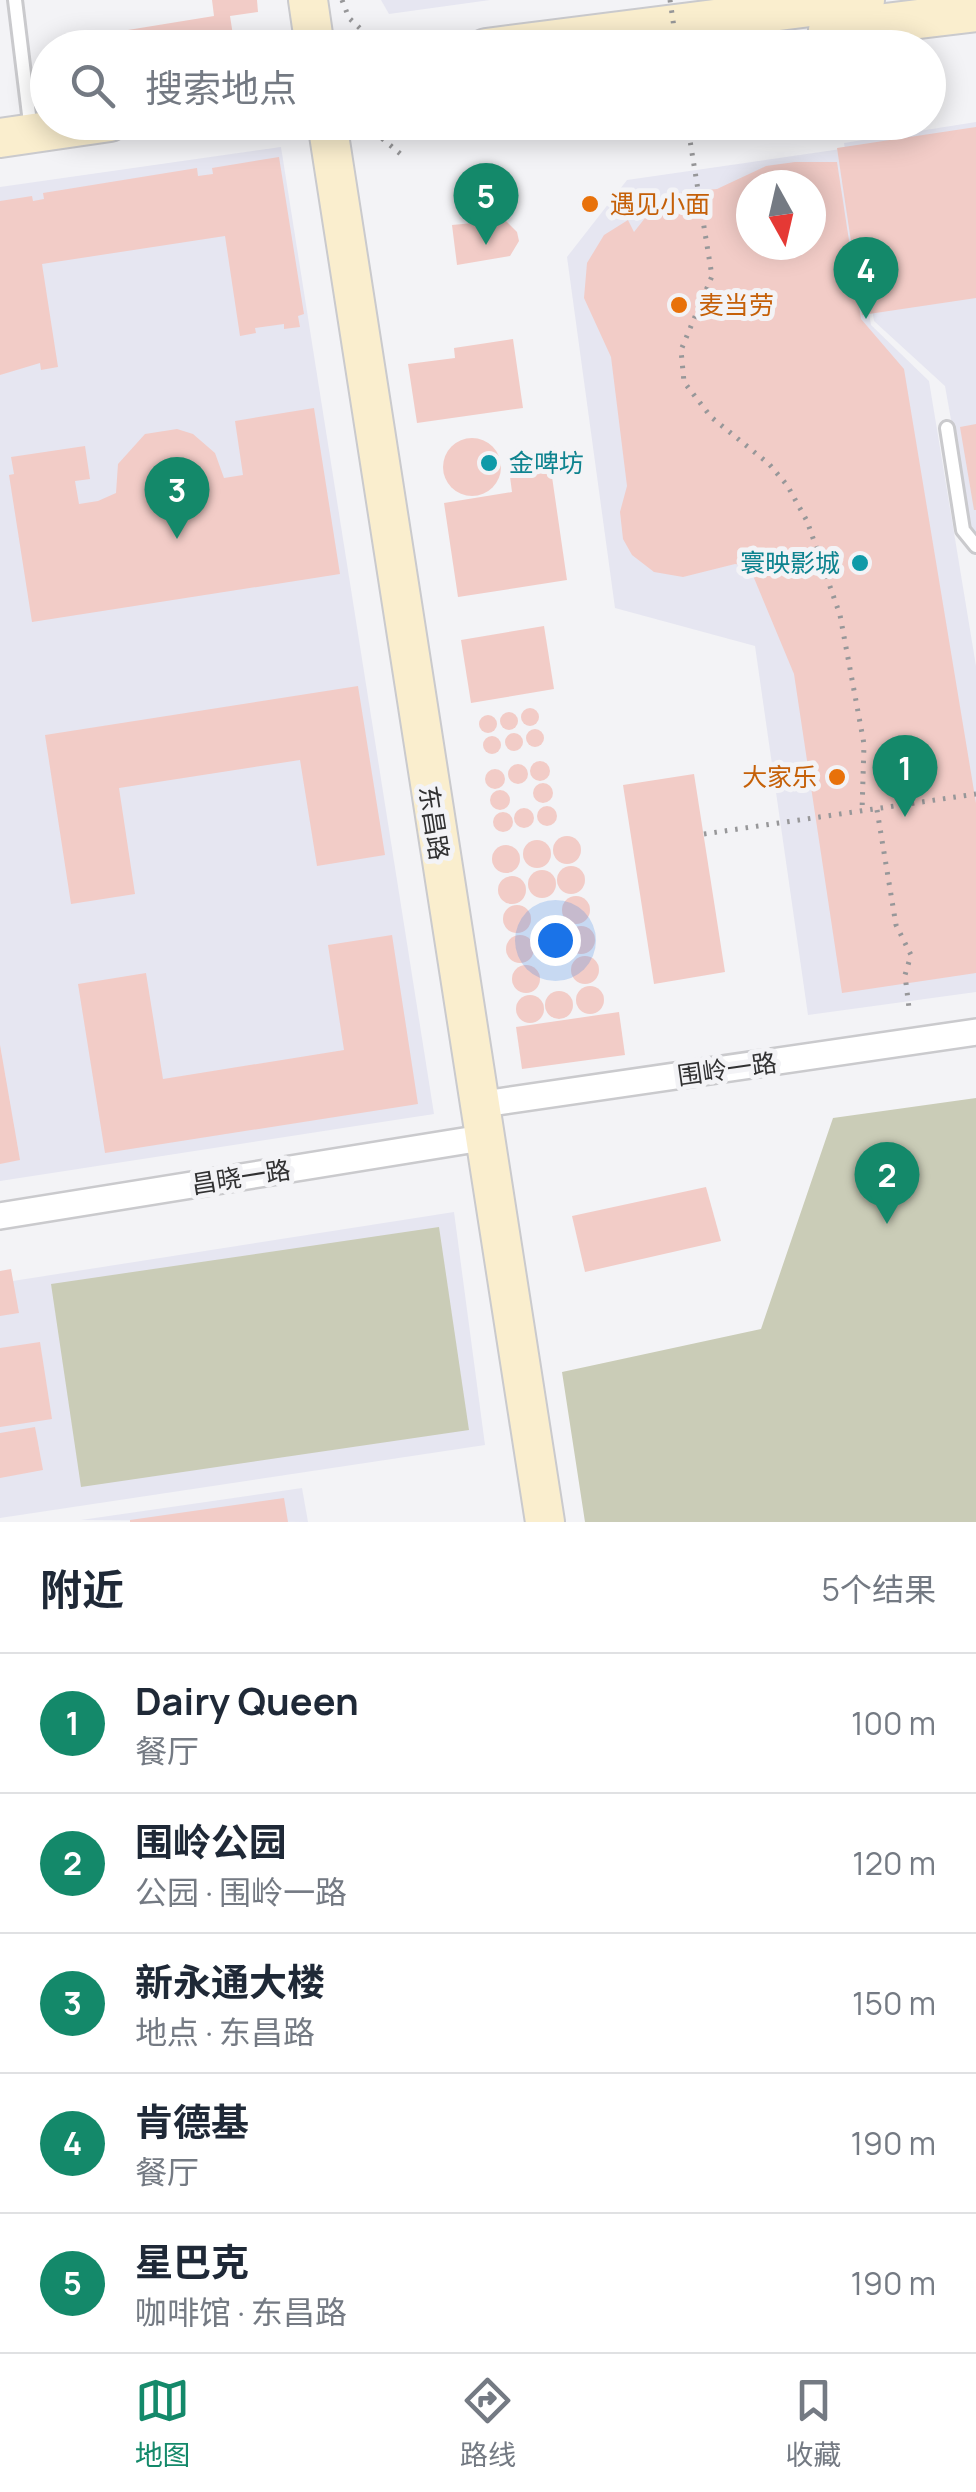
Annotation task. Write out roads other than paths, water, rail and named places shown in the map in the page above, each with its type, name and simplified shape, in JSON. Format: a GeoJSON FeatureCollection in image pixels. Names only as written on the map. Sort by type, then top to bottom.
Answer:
{"type":"FeatureCollection","features":[{"type":"Feature","properties":{"kind":"street"},"geometry":{"type":"LineString","coordinates":[[308,0],[312,30]]}},
{"type":"Feature","properties":{"kind":"street"},"geometry":{"type":"LineString","coordinates":[[609,30],[772,6],[865,0]]}},
{"type":"Feature","properties":{"kind":"street"},"geometry":{"type":"LineString","coordinates":[[828,30],[976,12]]}},
{"type":"Feature","properties":{"kind":"street","name":"东昌路"},"geometry":{"type":"LineString","coordinates":[[330,140],[545,1522]]}},
{"type":"Feature","properties":{"kind":"street","name":"围岭一路"},"geometry":{"type":"LineString","coordinates":[[480,1122],[976,1032]]}},
{"type":"Feature","properties":{"kind":"street","name":"昌晓一路"},"geometry":{"type":"LineString","coordinates":[[0,1216],[480,1122]]}},
{"type":"Feature","properties":{"kind":"lane"},"geometry":{"type":"LineString","coordinates":[[14,0],[22,121]]}},
{"type":"Feature","properties":{"kind":"lane"},"geometry":{"type":"LineString","coordinates":[[946,428],[963,530],[976,546]]}},
{"type":"Feature","properties":{"kind":"place","name":"遇见小面"},"geometry":{"type":"Point","coordinates":[590,204]}},
{"type":"Feature","properties":{"kind":"place","name":"星巴克"},"geometry":{"type":"Point","coordinates":[486,245]}},
{"type":"Feature","properties":{"kind":"place","name":"麦当劳"},"geometry":{"type":"Point","coordinates":[679,305]}},
{"type":"Feature","properties":{"kind":"place","name":"肯德基"},"geometry":{"type":"Point","coordinates":[866,319]}},
{"type":"Feature","properties":{"kind":"place","name":"金啤坊"},"geometry":{"type":"Point","coordinates":[489,463]}},
{"type":"Feature","properties":{"kind":"place","name":"新永通大楼"},"geometry":{"type":"Point","coordinates":[177,539]}},
{"type":"Feature","properties":{"kind":"place","name":"寰映影城"},"geometry":{"type":"Point","coordinates":[860,563]}},
{"type":"Feature","properties":{"kind":"place","name":"大家乐"},"geometry":{"type":"Point","coordinates":[837,777]}},
{"type":"Feature","properties":{"kind":"place","name":"Dairy Queen"},"geometry":{"type":"Point","coordinates":[905,817]}},
{"type":"Feature","properties":{"kind":"place","name":"围岭公园"},"geometry":{"type":"Point","coordinates":[887,1224]}}]}
